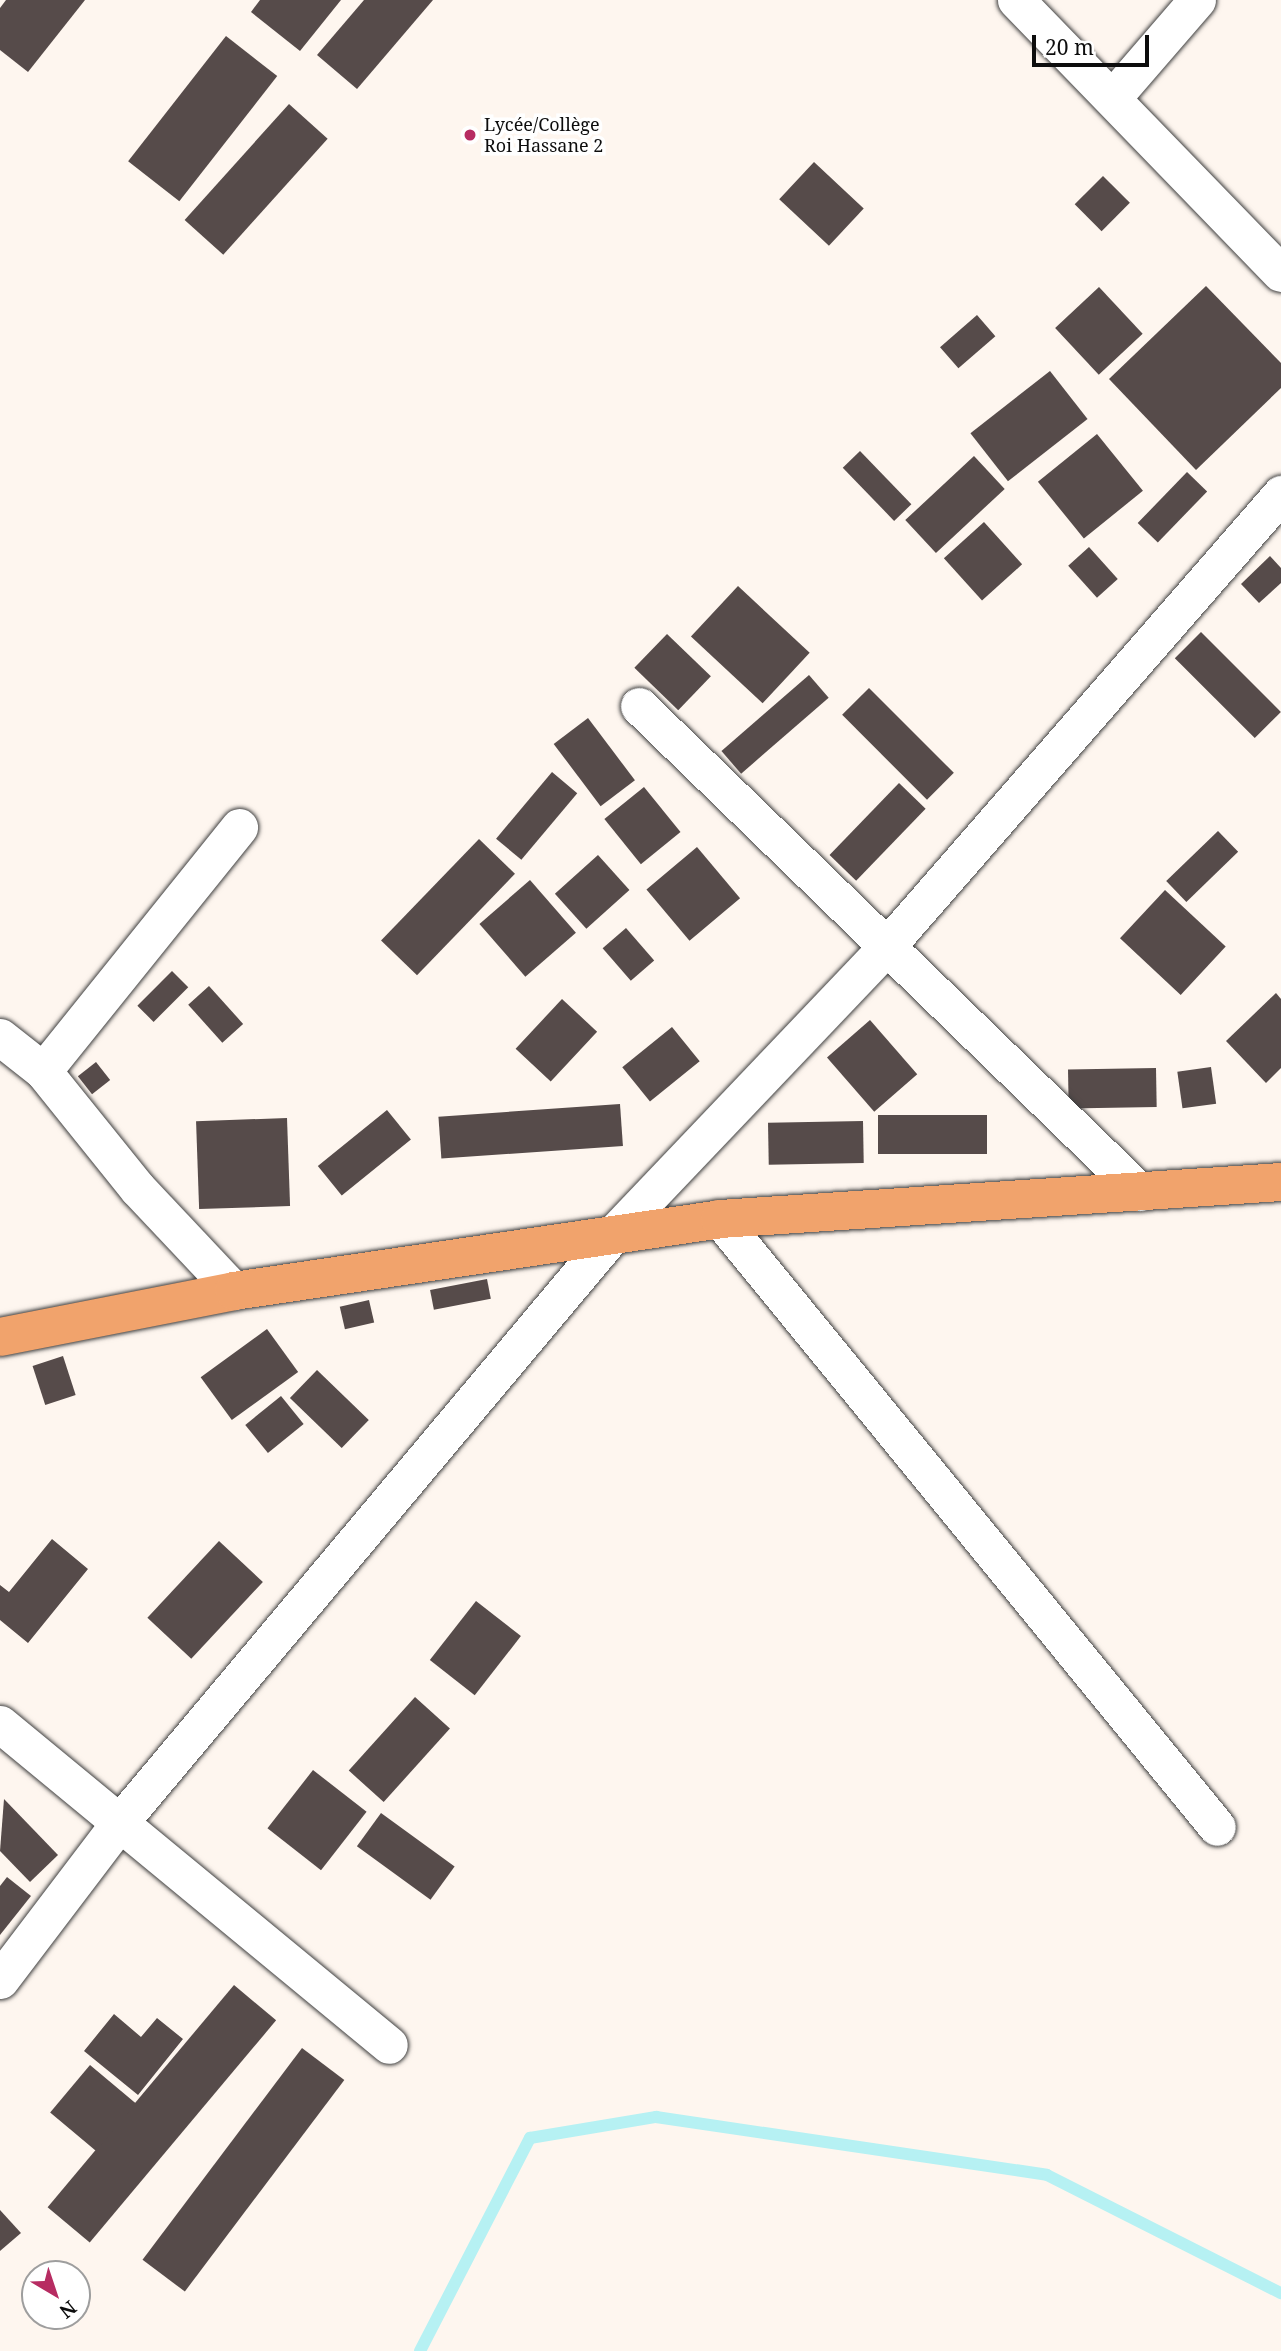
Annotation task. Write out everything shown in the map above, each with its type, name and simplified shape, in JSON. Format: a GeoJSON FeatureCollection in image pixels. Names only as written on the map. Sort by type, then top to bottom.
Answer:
{"type":"FeatureCollection","features":[{"type":"Feature","properties":{"kind":"main road"},"geometry":{"type":"LineString","coordinates":[[0,1337],[234,1291],[615,1232],[720,1219],[1140,1192],[1278,1187]]}},
{"type":"Feature","properties":{"kind":"street"},"geometry":{"type":"LineString","coordinates":[[1016,0],[1114,96],[1281,273]]}},
{"type":"Feature","properties":{"kind":"street"},"geometry":{"type":"LineString","coordinates":[[1114,96],[1197,0]]}},
{"type":"Feature","properties":{"kind":"street"},"geometry":{"type":"LineString","coordinates":[[0,1980],[120,1822],[615,1232],[887,946],[1281,494]]}},
{"type":"Feature","properties":{"kind":"street"},"geometry":{"type":"LineString","coordinates":[[639,706],[1140,1192]]}},
{"type":"Feature","properties":{"kind":"street"},"geometry":{"type":"LineString","coordinates":[[43,1071],[239,827]]}},
{"type":"Feature","properties":{"kind":"street"},"geometry":{"type":"LineString","coordinates":[[0,1037],[43,1071],[138,1189],[234,1291]]}},
{"type":"Feature","properties":{"kind":"street"},"geometry":{"type":"LineString","coordinates":[[720,1219],[1217,1827]]}},
{"type":"Feature","properties":{"kind":"street"},"geometry":{"type":"LineString","coordinates":[[0,1724],[389,2045]]}},
{"type":"Feature","properties":{"kind":"building"},"geometry":{"type":"Polygon","coordinates":[[[6,0],[85,0],[28,72],[0,50],[0,8],[6,0]]]}},
{"type":"Feature","properties":{"kind":"building"},"geometry":{"type":"Polygon","coordinates":[[[260,0],[341,0],[300,51],[251,12],[260,0]]]}},
{"type":"Feature","properties":{"kind":"building"},"geometry":{"type":"Polygon","coordinates":[[[364,0],[433,0],[357,89],[317,55],[364,0]]]}},
{"type":"Feature","properties":{"kind":"building"},"geometry":{"type":"Polygon","coordinates":[[[226,36],[277,76],[179,201],[128,161],[226,36]]]}},
{"type":"Feature","properties":{"kind":"building"},"geometry":{"type":"Polygon","coordinates":[[[289,104],[328,139],[223,255],[185,220],[289,104]]]}},
{"type":"Feature","properties":{"kind":"building"},"geometry":{"type":"Polygon","coordinates":[[[814,162],[864,208],[829,246],[779,199],[814,162]]]}},
{"type":"Feature","properties":{"kind":"building"},"geometry":{"type":"Polygon","coordinates":[[[1103,176],[1130,203],[1102,231],[1075,204],[1103,176]]]}},
{"type":"Feature","properties":{"kind":"building"},"geometry":{"type":"Polygon","coordinates":[[[1206,286],[1281,363],[1281,388],[1196,470],[1109,379],[1206,286]]]}},
{"type":"Feature","properties":{"kind":"building"},"geometry":{"type":"Polygon","coordinates":[[[1099,287],[1143,334],[1099,375],[1055,328],[1099,287]]]}},
{"type":"Feature","properties":{"kind":"building"},"geometry":{"type":"Polygon","coordinates":[[[977,315],[995,336],[958,368],[940,347],[977,315]]]}},
{"type":"Feature","properties":{"kind":"building"},"geometry":{"type":"Polygon","coordinates":[[[1050,371],[1088,419],[1008,481],[970,433],[1050,371]]]}},
{"type":"Feature","properties":{"kind":"building"},"geometry":{"type":"Polygon","coordinates":[[[1097,434],[1143,491],[1084,539],[1038,482],[1097,434]]]}},
{"type":"Feature","properties":{"kind":"building"},"geometry":{"type":"Polygon","coordinates":[[[860,451],[911,504],[894,521],[843,468],[860,451]]]}},
{"type":"Feature","properties":{"kind":"building"},"geometry":{"type":"Polygon","coordinates":[[[974,456],[1005,489],[936,553],[905,520],[974,456]]]}},
{"type":"Feature","properties":{"kind":"building"},"geometry":{"type":"Polygon","coordinates":[[[1187,472],[1207,491],[1158,543],[1138,523],[1187,472]]]}},
{"type":"Feature","properties":{"kind":"building"},"geometry":{"type":"Polygon","coordinates":[[[984,522],[1022,564],[982,600],[944,558],[984,522]]]}},
{"type":"Feature","properties":{"kind":"building"},"geometry":{"type":"Polygon","coordinates":[[[1089,547],[1118,579],[1097,598],[1068,566],[1089,547]]]}},
{"type":"Feature","properties":{"kind":"building"},"geometry":{"type":"Polygon","coordinates":[[[1270,556],[1281,568],[1281,583],[1259,603],[1241,584],[1270,556]]]}},
{"type":"Feature","properties":{"kind":"building"},"geometry":{"type":"Polygon","coordinates":[[[738,586],[810,653],[763,703],[691,636],[738,586]]]}},
{"type":"Feature","properties":{"kind":"building"},"geometry":{"type":"Polygon","coordinates":[[[1201,632],[1281,712],[1255,738],[1175,658],[1201,632]]]}},
{"type":"Feature","properties":{"kind":"building"},"geometry":{"type":"Polygon","coordinates":[[[667,634],[711,676],[678,710],[634,668],[667,634]]]}},
{"type":"Feature","properties":{"kind":"building"},"geometry":{"type":"Polygon","coordinates":[[[809,675],[829,698],[741,774],[721,751],[809,675]]]}},
{"type":"Feature","properties":{"kind":"building"},"geometry":{"type":"Polygon","coordinates":[[[869,688],[954,773],[927,800],[842,715],[869,688]]]}},
{"type":"Feature","properties":{"kind":"building"},"geometry":{"type":"Polygon","coordinates":[[[588,718],[635,780],[601,806],[554,744],[588,718]]]}},
{"type":"Feature","properties":{"kind":"building"},"geometry":{"type":"Polygon","coordinates":[[[552,772],[577,793],[521,860],[496,839],[552,772]]]}},
{"type":"Feature","properties":{"kind":"building"},"geometry":{"type":"Polygon","coordinates":[[[899,783],[926,809],[856,881],[830,855],[899,783]]]}},
{"type":"Feature","properties":{"kind":"building"},"geometry":{"type":"Polygon","coordinates":[[[644,787],[681,832],[641,864],[604,819],[644,787]]]}},
{"type":"Feature","properties":{"kind":"building"},"geometry":{"type":"Polygon","coordinates":[[[1218,831],[1238,852],[1186,902],[1166,881],[1218,831]]]}},
{"type":"Feature","properties":{"kind":"building"},"geometry":{"type":"Polygon","coordinates":[[[479,839],[515,874],[417,975],[381,940],[479,839]]]}},
{"type":"Feature","properties":{"kind":"building"},"geometry":{"type":"Polygon","coordinates":[[[697,847],[740,898],[690,941],[646,889],[697,847]]]}},
{"type":"Feature","properties":{"kind":"building"},"geometry":{"type":"Polygon","coordinates":[[[598,855],[629,890],[586,929],[555,894],[598,855]]]}},
{"type":"Feature","properties":{"kind":"building"},"geometry":{"type":"Polygon","coordinates":[[[530,880],[576,933],[525,977],[479,924],[530,880]]]}},
{"type":"Feature","properties":{"kind":"building"},"geometry":{"type":"Polygon","coordinates":[[[1165,890],[1226,947],[1181,995],[1120,938],[1165,890]]]}},
{"type":"Feature","properties":{"kind":"building"},"geometry":{"type":"Polygon","coordinates":[[[626,928],[654,960],[631,981],[603,948],[626,928]]]}},
{"type":"Feature","properties":{"kind":"building"},"geometry":{"type":"Polygon","coordinates":[[[172,971],[188,987],[154,1022],[137,1006],[172,971]]]}},
{"type":"Feature","properties":{"kind":"building"},"geometry":{"type":"Polygon","coordinates":[[[209,986],[243,1024],[222,1043],[188,1005],[209,986]]]}},
{"type":"Feature","properties":{"kind":"building"},"geometry":{"type":"Polygon","coordinates":[[[1276,993],[1281,999],[1281,1068],[1266,1083],[1226,1041],[1276,993]]]}},
{"type":"Feature","properties":{"kind":"building"},"geometry":{"type":"Polygon","coordinates":[[[562,999],[597,1032],[551,1081],[516,1049],[562,999]]]}},
{"type":"Feature","properties":{"kind":"building"},"geometry":{"type":"Polygon","coordinates":[[[870,1020],[917,1074],[874,1112],[827,1057],[870,1020]]]}},
{"type":"Feature","properties":{"kind":"building"},"geometry":{"type":"Polygon","coordinates":[[[672,1027],[700,1061],[650,1101],[622,1067],[672,1027]]]}},
{"type":"Feature","properties":{"kind":"building"},"geometry":{"type":"Polygon","coordinates":[[[96,1062],[110,1080],[92,1094],[78,1076],[96,1062]]]}},
{"type":"Feature","properties":{"kind":"building"},"geometry":{"type":"Polygon","coordinates":[[[1211,1067],[1216,1104],[1182,1108],[1177,1072],[1211,1067]]]}},
{"type":"Feature","properties":{"kind":"building"},"geometry":{"type":"Polygon","coordinates":[[[1156,1068],[1157,1107],[1069,1109],[1068,1070],[1156,1068]]]}},
{"type":"Feature","properties":{"kind":"building"},"geometry":{"type":"Polygon","coordinates":[[[620,1104],[623,1146],[441,1159],[438,1117],[620,1104]]]}},
{"type":"Feature","properties":{"kind":"building"},"geometry":{"type":"Polygon","coordinates":[[[387,1110],[411,1140],[342,1196],[318,1166],[387,1110]]]}},
{"type":"Feature","properties":{"kind":"building"},"geometry":{"type":"Polygon","coordinates":[[[878,1115],[987,1115],[987,1154],[878,1154],[878,1115]]]}},
{"type":"Feature","properties":{"kind":"building"},"geometry":{"type":"Polygon","coordinates":[[[287,1118],[290,1206],[199,1209],[196,1121],[287,1118]]]}},
{"type":"Feature","properties":{"kind":"building"},"geometry":{"type":"Polygon","coordinates":[[[863,1121],[864,1163],[769,1165],[768,1123],[863,1121]]]}},
{"type":"Feature","properties":{"kind":"building"},"geometry":{"type":"Polygon","coordinates":[[[487,1279],[491,1299],[434,1310],[430,1290],[487,1279]]]}},
{"type":"Feature","properties":{"kind":"building"},"geometry":{"type":"Polygon","coordinates":[[[369,1300],[374,1322],[345,1329],[340,1307],[369,1300]]]}},
{"type":"Feature","properties":{"kind":"building"},"geometry":{"type":"Polygon","coordinates":[[[267,1329],[298,1372],[232,1420],[201,1377],[267,1329]]]}},
{"type":"Feature","properties":{"kind":"building"},"geometry":{"type":"Polygon","coordinates":[[[63,1356],[76,1395],[45,1405],[33,1366],[63,1356]]]}},
{"type":"Feature","properties":{"kind":"building"},"geometry":{"type":"Polygon","coordinates":[[[317,1370],[369,1420],[342,1448],[290,1398],[317,1370]]]}},
{"type":"Feature","properties":{"kind":"building"},"geometry":{"type":"Polygon","coordinates":[[[281,1396],[304,1424],[268,1453],[245,1425],[281,1396]]]}},
{"type":"Feature","properties":{"kind":"building"},"geometry":{"type":"Polygon","coordinates":[[[52,1539],[88,1569],[28,1643],[0,1620],[0,1585],[9,1592],[52,1539]]]}},
{"type":"Feature","properties":{"kind":"building"},"geometry":{"type":"Polygon","coordinates":[[[219,1541],[263,1582],[191,1659],[147,1618],[219,1541]]]}},
{"type":"Feature","properties":{"kind":"building"},"geometry":{"type":"Polygon","coordinates":[[[476,1601],[521,1636],[475,1695],[430,1660],[476,1601]]]}},
{"type":"Feature","properties":{"kind":"building"},"geometry":{"type":"Polygon","coordinates":[[[415,1697],[450,1728],[384,1802],[349,1771],[415,1697]]]}},
{"type":"Feature","properties":{"kind":"building"},"geometry":{"type":"Polygon","coordinates":[[[313,1770],[367,1812],[321,1870],[267,1828],[313,1770]]]}},
{"type":"Feature","properties":{"kind":"building"},"geometry":{"type":"Polygon","coordinates":[[[4,1799],[58,1855],[30,1882],[0,1851],[4,1799]]]}},
{"type":"Feature","properties":{"kind":"building"},"geometry":{"type":"Polygon","coordinates":[[[381,1813],[455,1866],[431,1900],[357,1846],[381,1813]]]}},
{"type":"Feature","properties":{"kind":"building"},"geometry":{"type":"Polygon","coordinates":[[[7,1877],[31,1896],[0,1935],[0,1886],[7,1877]]]}},
{"type":"Feature","properties":{"kind":"building"},"geometry":{"type":"Polygon","coordinates":[[[234,1985],[276,2020],[90,2243],[48,2207],[234,1985]]]}},
{"type":"Feature","properties":{"kind":"building"},"geometry":{"type":"Polygon","coordinates":[[[114,2014],[141,2037],[157,2018],[183,2039],[138,2095],[84,2051],[114,2014]]]}},
{"type":"Feature","properties":{"kind":"building"},"geometry":{"type":"Polygon","coordinates":[[[302,2048],[344,2080],[185,2292],[143,2260],[302,2048]]]}},
{"type":"Feature","properties":{"kind":"building"},"geometry":{"type":"Polygon","coordinates":[[[90,2065],[136,2104],[96,2151],[50,2112],[90,2065]]]}},
{"type":"Feature","properties":{"kind":"building"},"geometry":{"type":"Polygon","coordinates":[[[0,2210],[21,2233],[0,2251],[0,2210]]]}},
{"type":"Feature","properties":{"kind":"waterway"},"geometry":{"type":"LineString","coordinates":[[420,2351],[530,2138],[656,2117],[1047,2175],[1281,2293]]}},
{"type":"Feature","properties":{"kind":"place","name":"Lycée/Collège Roi Hassane 2"},"geometry":{"type":"Point","coordinates":[470,135]}}]}
